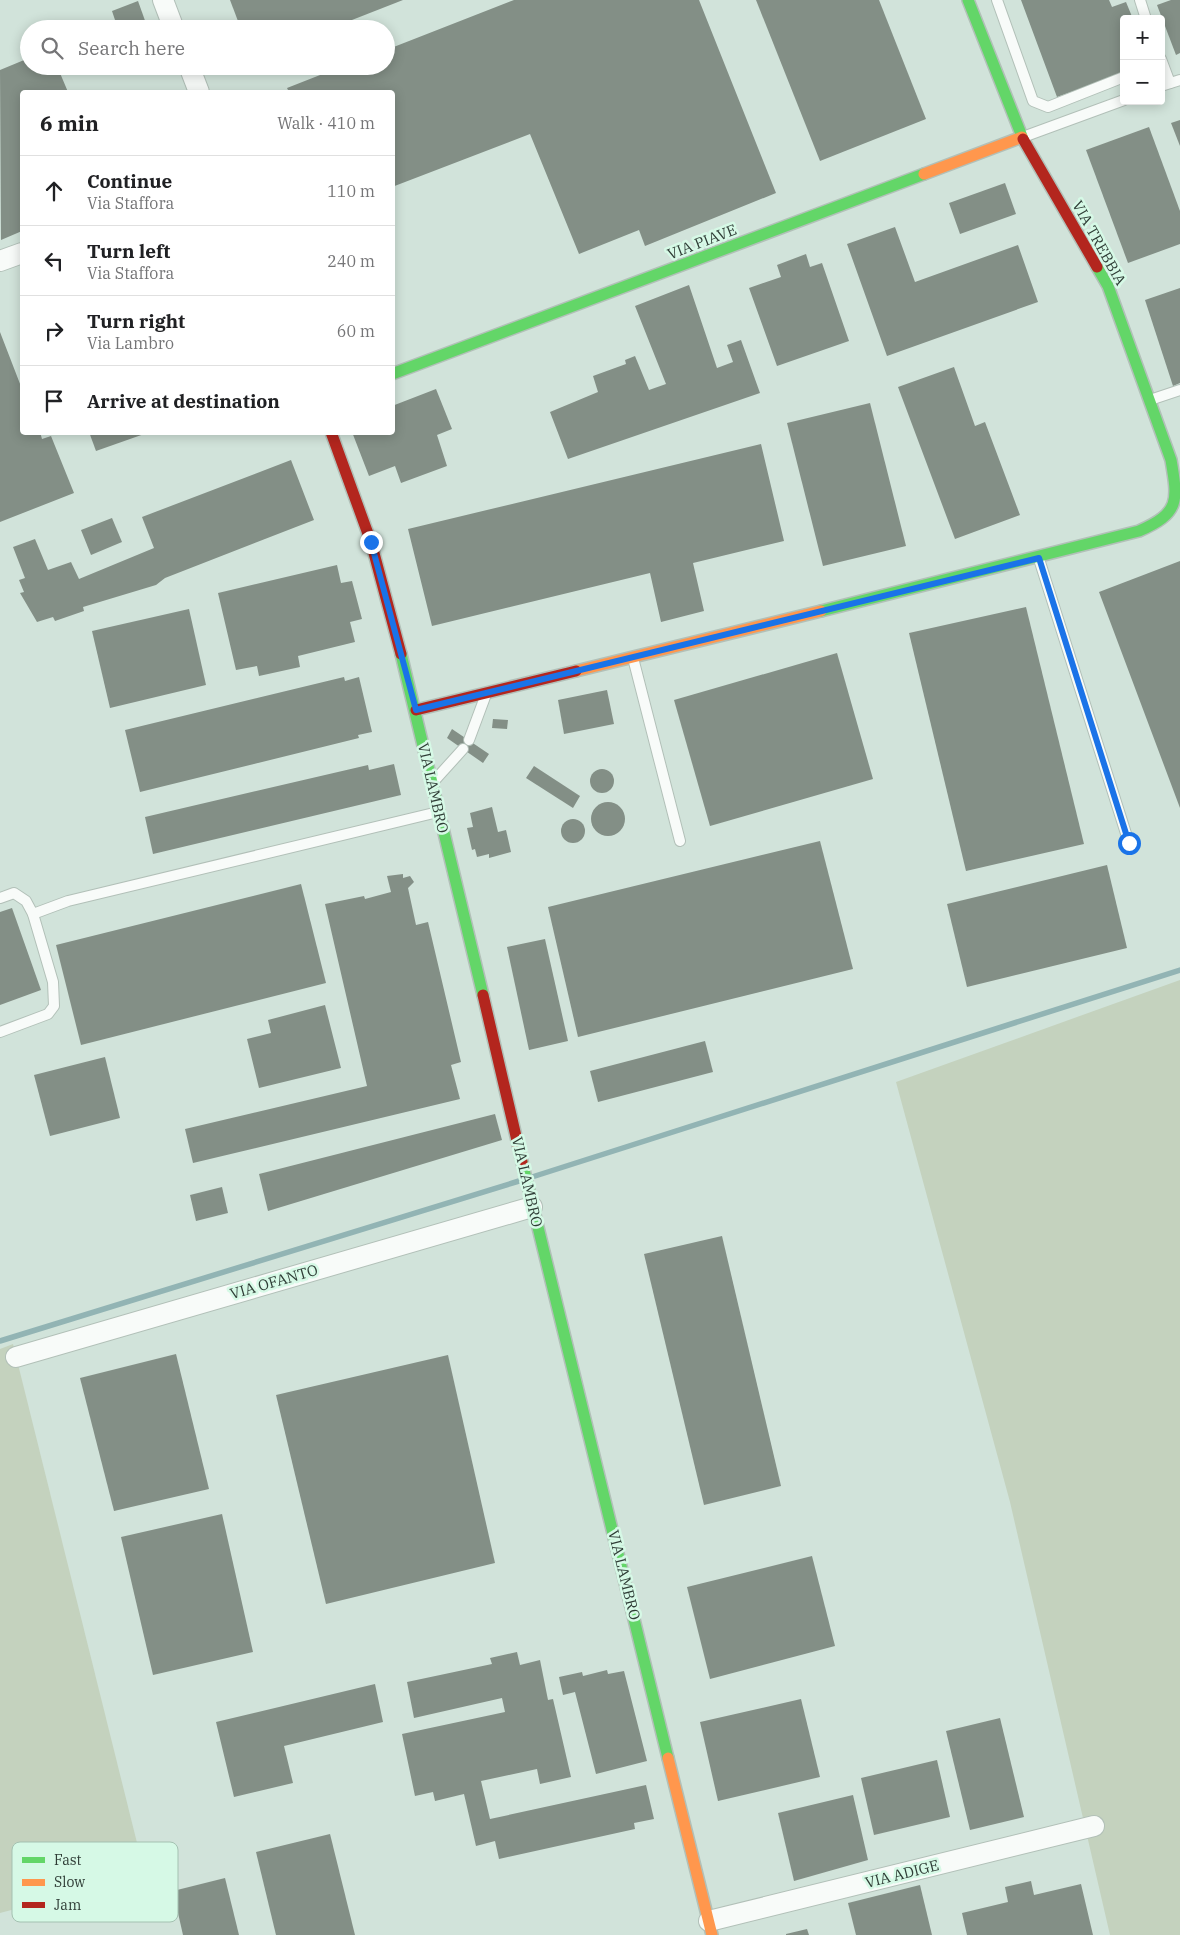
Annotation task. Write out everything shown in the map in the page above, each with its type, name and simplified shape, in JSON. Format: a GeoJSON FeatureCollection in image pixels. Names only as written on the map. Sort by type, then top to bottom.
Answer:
{"type":"FeatureCollection","features":[{"type":"Feature","properties":{"kind":"street"},"geometry":{"type":"LineString","coordinates":[[163,0],[171,20]]}},
{"type":"Feature","properties":{"kind":"street","name":"VIA TREBBIA"},"geometry":{"type":"LineString","coordinates":[[968,0],[1022,138],[1108,286],[1171,460],[1176,490],[1176,510]]}},
{"type":"Feature","properties":{"kind":"street"},"geometry":{"type":"LineString","coordinates":[[192,75],[198,90]]}},
{"type":"Feature","properties":{"kind":"street","name":"VIA PIAVE"},"geometry":{"type":"LineString","coordinates":[[395,373],[1022,138]]}},
{"type":"Feature","properties":{"kind":"street"},"geometry":{"type":"LineString","coordinates":[[0,261],[20,254]]}},
{"type":"Feature","properties":{"kind":"street","name":"VIA LAMBRO"},"geometry":{"type":"LineString","coordinates":[[332,435],[371,542],[416,710],[438,812],[531,1201],[711,1928]]}},
{"type":"Feature","properties":{"kind":"street"},"geometry":{"type":"LineString","coordinates":[[416,710],[1039,558],[1139,531],[1160,522],[1176,510]]}},
{"type":"Feature","properties":{"kind":"street","name":"VIA OFANTO"},"geometry":{"type":"LineString","coordinates":[[16,1357],[531,1201]]}},
{"type":"Feature","properties":{"kind":"street","name":"VIA ADIGE"},"geometry":{"type":"LineString","coordinates":[[711,1928],[1094,1826]]}},
{"type":"Feature","properties":{"kind":"lane"},"geometry":{"type":"LineString","coordinates":[[997,0],[1033,101],[1048,107],[1120,79]]}},
{"type":"Feature","properties":{"kind":"lane"},"geometry":{"type":"LineString","coordinates":[[1140,0],[1145,15]]}},
{"type":"Feature","properties":{"kind":"lane"},"geometry":{"type":"LineString","coordinates":[[1161,60],[1170,83]]}},
{"type":"Feature","properties":{"kind":"lane"},"geometry":{"type":"LineString","coordinates":[[1022,138],[1120,101]]}},
{"type":"Feature","properties":{"kind":"lane"},"geometry":{"type":"LineString","coordinates":[[1149,400],[1180,390]]}},
{"type":"Feature","properties":{"kind":"lane"},"geometry":{"type":"LineString","coordinates":[[1039,558],[1129,843]]}},
{"type":"Feature","properties":{"kind":"lane"},"geometry":{"type":"LineString","coordinates":[[633,658],[680,841]]}},
{"type":"Feature","properties":{"kind":"lane"},"geometry":{"type":"LineString","coordinates":[[432,782],[466,745],[487,692]]}},
{"type":"Feature","properties":{"kind":"lane"},"geometry":{"type":"LineString","coordinates":[[33,914],[68,901],[438,812]]}},
{"type":"Feature","properties":{"kind":"lane"},"geometry":{"type":"LineString","coordinates":[[0,898],[14,893],[26,901],[33,914],[53,982],[54,1006],[48,1014],[0,1032]]}},
{"type":"Feature","properties":{"kind":"green space"},"geometry":{"type":"Polygon","coordinates":[[[1180,980],[1180,1935],[1110,1935],[1010,1502],[896,1082],[1180,980]]]}},
{"type":"Feature","properties":{"kind":"green space"},"geometry":{"type":"Polygon","coordinates":[[[13,1344],[137,1842],[12,1842],[12,1910],[0,1913],[0,1349],[13,1344]]]}},
{"type":"Feature","properties":{"kind":"building"},"geometry":{"type":"Polygon","coordinates":[[[230,0],[403,0],[352,20],[238,20],[230,0]]]}},
{"type":"Feature","properties":{"kind":"building"},"geometry":{"type":"Polygon","coordinates":[[[514,0],[699,0],[776,193],[645,246],[639,230],[579,254],[530,134],[395,186],[395,90],[288,90],[287,88],[320,75],[395,75],[395,46],[514,0]]]}},
{"type":"Feature","properties":{"kind":"building"},"geometry":{"type":"Polygon","coordinates":[[[756,0],[879,0],[926,119],[820,161],[756,0]]]}},
{"type":"Feature","properties":{"kind":"building"},"geometry":{"type":"Polygon","coordinates":[[[1021,0],[1109,0],[1112,7],[1126,2],[1131,15],[1120,15],[1120,74],[1057,97],[1021,0]]]}},
{"type":"Feature","properties":{"kind":"building"},"geometry":{"type":"Polygon","coordinates":[[[1171,0],[1180,0],[1180,53],[1176,55],[1165,26],[1165,15],[1161,15],[1157,5],[1171,0]]]}},
{"type":"Feature","properties":{"kind":"building"},"geometry":{"type":"Polygon","coordinates":[[[138,1],[145,20],[115,20],[112,11],[138,1]]]}},
{"type":"Feature","properties":{"kind":"building"},"geometry":{"type":"Polygon","coordinates":[[[20,62],[20,75],[61,75],[67,90],[20,90],[20,232],[1,240],[0,70],[20,62]]]}},
{"type":"Feature","properties":{"kind":"building"},"geometry":{"type":"Polygon","coordinates":[[[1180,120],[1180,146],[1171,123],[1180,120]]]}},
{"type":"Feature","properties":{"kind":"building"},"geometry":{"type":"Polygon","coordinates":[[[1149,127],[1180,211],[1180,244],[1128,263],[1086,150],[1149,127]]]}},
{"type":"Feature","properties":{"kind":"building"},"geometry":{"type":"Polygon","coordinates":[[[1005,183],[1016,214],[960,234],[949,203],[1005,183]]]}},
{"type":"Feature","properties":{"kind":"building"},"geometry":{"type":"Polygon","coordinates":[[[895,227],[915,282],[1018,245],[1038,302],[887,356],[847,244],[895,227]]]}},
{"type":"Feature","properties":{"kind":"building"},"geometry":{"type":"Polygon","coordinates":[[[806,254],[810,267],[822,263],[849,341],[777,366],[749,288],[781,277],[777,265],[806,254]]]}},
{"type":"Feature","properties":{"kind":"building"},"geometry":{"type":"Polygon","coordinates":[[[689,285],[717,368],[733,362],[727,345],[741,340],[760,393],[568,459],[550,412],[598,392],[593,376],[626,364],[625,360],[635,356],[649,390],[666,384],[635,306],[689,285]]]}},
{"type":"Feature","properties":{"kind":"building"},"geometry":{"type":"Polygon","coordinates":[[[1180,288],[1180,383],[1173,386],[1145,300],[1180,288]]]}},
{"type":"Feature","properties":{"kind":"building"},"geometry":{"type":"Polygon","coordinates":[[[0,332],[20,384],[20,435],[41,435],[42,439],[51,436],[74,493],[0,522],[0,332]]]}},
{"type":"Feature","properties":{"kind":"building"},"geometry":{"type":"Polygon","coordinates":[[[954,367],[975,426],[985,422],[1020,515],[955,539],[898,387],[954,367]]]}},
{"type":"Feature","properties":{"kind":"building"},"geometry":{"type":"Polygon","coordinates":[[[436,389],[452,429],[437,435],[447,466],[401,483],[395,466],[369,476],[353,435],[395,435],[395,405],[436,389]]]}},
{"type":"Feature","properties":{"kind":"building"},"geometry":{"type":"Polygon","coordinates":[[[870,403],[906,546],[823,566],[787,423],[870,403]]]}},
{"type":"Feature","properties":{"kind":"building"},"geometry":{"type":"Polygon","coordinates":[[[90,435],[141,435],[96,451],[90,435]]]}},
{"type":"Feature","properties":{"kind":"building"},"geometry":{"type":"Polygon","coordinates":[[[761,444],[784,541],[693,563],[704,611],[661,622],[650,573],[432,626],[408,529],[761,444]]]}},
{"type":"Feature","properties":{"kind":"building"},"geometry":{"type":"Polygon","coordinates":[[[291,460],[314,520],[165,578],[156,585],[83,607],[84,611],[55,621],[53,617],[37,622],[20,593],[24,592],[19,580],[25,578],[13,547],[35,539],[48,570],[71,562],[79,579],[154,548],[142,517],[291,460]]]}},
{"type":"Feature","properties":{"kind":"building"},"geometry":{"type":"Polygon","coordinates":[[[112,518],[122,542],[91,555],[81,530],[112,518]]]}},
{"type":"Feature","properties":{"kind":"building"},"geometry":{"type":"Polygon","coordinates":[[[1180,561],[1180,808],[1099,592],[1180,561]]]}},
{"type":"Feature","properties":{"kind":"building"},"geometry":{"type":"Polygon","coordinates":[[[337,565],[341,583],[352,581],[362,619],[350,622],[355,642],[298,656],[300,667],[259,676],[257,666],[236,670],[218,593],[337,565]]]}},
{"type":"Feature","properties":{"kind":"building"},"geometry":{"type":"Polygon","coordinates":[[[1026,607],[1084,844],[966,871],[909,633],[1026,607]]]}},
{"type":"Feature","properties":{"kind":"building"},"geometry":{"type":"Polygon","coordinates":[[[189,609],[206,685],[110,708],[92,631],[189,609]]]}},
{"type":"Feature","properties":{"kind":"building"},"geometry":{"type":"Polygon","coordinates":[[[837,653],[873,779],[710,826],[674,700],[837,653]]]}},
{"type":"Feature","properties":{"kind":"building"},"geometry":{"type":"Polygon","coordinates":[[[344,677],[345,681],[359,677],[372,732],[358,735],[359,738],[140,792],[125,730],[344,677]]]}},
{"type":"Feature","properties":{"kind":"building"},"geometry":{"type":"Polygon","coordinates":[[[607,690],[614,724],[564,734],[558,700],[607,690]]]}},
{"type":"Feature","properties":{"kind":"building"},"geometry":{"type":"Polygon","coordinates":[[[493,719],[508,720],[507,729],[492,728],[493,719]]]}},
{"type":"Feature","properties":{"kind":"building"},"geometry":{"type":"Polygon","coordinates":[[[452,729],[489,754],[483,763],[447,738],[452,729]]]}},
{"type":"Feature","properties":{"kind":"building"},"geometry":{"type":"Polygon","coordinates":[[[394,764],[401,795],[153,854],[145,817],[368,765],[369,770],[394,764]]]}},
{"type":"Feature","properties":{"kind":"building"},"geometry":{"type":"Polygon","coordinates":[[[534,766],[580,796],[573,808],[526,778],[534,766]]]}},
{"type":"Feature","properties":{"kind":"building"},"geometry":{"type":"Polygon","coordinates":[[[602,769],[607,770],[613,776],[613,786],[607,792],[602,793],[597,792],[591,786],[590,781],[591,776],[597,770],[602,769]]]}},
{"type":"Feature","properties":{"kind":"building"},"geometry":{"type":"Polygon","coordinates":[[[608,802],[615,803],[620,807],[624,812],[624,826],[620,831],[615,835],[608,836],[601,835],[596,831],[592,826],[591,819],[592,812],[596,807],[601,803],[608,802]]]}},
{"type":"Feature","properties":{"kind":"building"},"geometry":{"type":"Polygon","coordinates":[[[492,807],[498,832],[506,830],[511,852],[489,858],[489,854],[477,857],[475,849],[472,850],[467,828],[473,827],[470,813],[492,807]]]}},
{"type":"Feature","properties":{"kind":"building"},"geometry":{"type":"Polygon","coordinates":[[[573,819],[582,822],[585,831],[582,840],[573,843],[564,840],[561,831],[564,822],[573,819]]]}},
{"type":"Feature","properties":{"kind":"building"},"geometry":{"type":"Polygon","coordinates":[[[820,841],[853,969],[578,1037],[548,907],[820,841]]]}},
{"type":"Feature","properties":{"kind":"building"},"geometry":{"type":"Polygon","coordinates":[[[1107,865],[1127,948],[967,987],[947,904],[1107,865]]]}},
{"type":"Feature","properties":{"kind":"building"},"geometry":{"type":"Polygon","coordinates":[[[403,874],[403,878],[410,876],[414,882],[408,888],[416,925],[428,922],[461,1062],[451,1065],[460,1099],[193,1163],[185,1129],[367,1086],[325,904],[364,896],[365,899],[391,892],[387,876],[403,874]]]}},
{"type":"Feature","properties":{"kind":"building"},"geometry":{"type":"Polygon","coordinates":[[[301,884],[326,983],[81,1045],[56,945],[301,884]]]}},
{"type":"Feature","properties":{"kind":"building"},"geometry":{"type":"Polygon","coordinates":[[[12,908],[41,990],[0,1005],[0,912],[12,908]]]}},
{"type":"Feature","properties":{"kind":"building"},"geometry":{"type":"Polygon","coordinates":[[[545,939],[568,1041],[529,1050],[507,947],[545,939]]]}},
{"type":"Feature","properties":{"kind":"building"},"geometry":{"type":"Polygon","coordinates":[[[325,1005],[341,1068],[259,1088],[247,1039],[271,1033],[268,1020],[325,1005]]]}},
{"type":"Feature","properties":{"kind":"building"},"geometry":{"type":"Polygon","coordinates":[[[705,1041],[713,1072],[598,1102],[590,1071],[705,1041]]]}},
{"type":"Feature","properties":{"kind":"building"},"geometry":{"type":"Polygon","coordinates":[[[105,1057],[120,1118],[50,1136],[34,1075],[105,1057]]]}},
{"type":"Feature","properties":{"kind":"building"},"geometry":{"type":"Polygon","coordinates":[[[495,1114],[502,1140],[268,1211],[259,1174],[495,1114]]]}},
{"type":"Feature","properties":{"kind":"building"},"geometry":{"type":"Polygon","coordinates":[[[222,1187],[228,1213],[196,1221],[190,1195],[222,1187]]]}},
{"type":"Feature","properties":{"kind":"building"},"geometry":{"type":"Polygon","coordinates":[[[722,1236],[781,1486],[704,1505],[644,1254],[722,1236]]]}},
{"type":"Feature","properties":{"kind":"building"},"geometry":{"type":"Polygon","coordinates":[[[176,1354],[209,1489],[114,1511],[80,1378],[176,1354]]]}},
{"type":"Feature","properties":{"kind":"building"},"geometry":{"type":"Polygon","coordinates":[[[448,1355],[495,1563],[326,1604],[276,1395],[448,1355]]]}},
{"type":"Feature","properties":{"kind":"building"},"geometry":{"type":"Polygon","coordinates":[[[222,1514],[253,1652],[153,1675],[121,1537],[222,1514]]]}},
{"type":"Feature","properties":{"kind":"building"},"geometry":{"type":"Polygon","coordinates":[[[812,1556],[835,1646],[710,1679],[687,1587],[812,1556]]]}},
{"type":"Feature","properties":{"kind":"building"},"geometry":{"type":"Polygon","coordinates":[[[517,1652],[520,1665],[540,1660],[548,1700],[553,1699],[571,1777],[540,1784],[537,1769],[481,1781],[490,1819],[646,1785],[654,1819],[634,1823],[635,1829],[499,1859],[495,1841],[476,1846],[464,1794],[435,1801],[433,1792],[415,1796],[402,1734],[505,1712],[502,1698],[414,1718],[407,1682],[492,1664],[490,1658],[517,1652]]]}},
{"type":"Feature","properties":{"kind":"building"},"geometry":{"type":"Polygon","coordinates":[[[607,1670],[608,1674],[624,1671],[647,1761],[596,1774],[575,1692],[563,1695],[559,1677],[582,1672],[583,1676],[607,1670]]]}},
{"type":"Feature","properties":{"kind":"building"},"geometry":{"type":"Polygon","coordinates":[[[375,1684],[383,1722],[284,1746],[293,1783],[234,1797],[216,1722],[375,1684]]]}},
{"type":"Feature","properties":{"kind":"building"},"geometry":{"type":"Polygon","coordinates":[[[801,1699],[820,1777],[718,1801],[700,1722],[801,1699]]]}},
{"type":"Feature","properties":{"kind":"building"},"geometry":{"type":"Polygon","coordinates":[[[1000,1718],[1024,1817],[970,1830],[946,1731],[1000,1718]]]}},
{"type":"Feature","properties":{"kind":"building"},"geometry":{"type":"Polygon","coordinates":[[[937,1760],[950,1817],[874,1835],[861,1778],[937,1760]]]}},
{"type":"Feature","properties":{"kind":"building"},"geometry":{"type":"Polygon","coordinates":[[[853,1795],[868,1860],[794,1881],[778,1813],[853,1795]]]}},
{"type":"Feature","properties":{"kind":"building"},"geometry":{"type":"Polygon","coordinates":[[[330,1834],[355,1935],[276,1935],[256,1852],[330,1834]]]}},
{"type":"Feature","properties":{"kind":"building"},"geometry":{"type":"Polygon","coordinates":[[[225,1878],[239,1935],[183,1935],[178,1913],[178,1890],[225,1878]]]}},
{"type":"Feature","properties":{"kind":"building"},"geometry":{"type":"Polygon","coordinates":[[[1031,1881],[1034,1895],[1081,1884],[1093,1935],[967,1935],[962,1913],[1008,1902],[1005,1887],[1031,1881]]]}},
{"type":"Feature","properties":{"kind":"building"},"geometry":{"type":"Polygon","coordinates":[[[920,1885],[932,1935],[856,1935],[848,1903],[920,1885]]]}},
{"type":"Feature","properties":{"kind":"building"},"geometry":{"type":"Polygon","coordinates":[[[807,1929],[809,1935],[786,1935],[786,1934],[807,1929]]]}},
{"type":"Feature","properties":{"kind":"waterway"},"geometry":{"type":"LineString","coordinates":[[532,1177],[1180,970]]}},
{"type":"Feature","properties":{"kind":"waterway"},"geometry":{"type":"LineString","coordinates":[[0,1341],[519,1181]]}},
{"type":"Feature","properties":{"kind":"traffic: fast"},"geometry":{"type":"LineString","coordinates":[[968,0],[1023,139]]}},
{"type":"Feature","properties":{"kind":"traffic: fast"},"geometry":{"type":"LineString","coordinates":[[395,373],[924,174]]}},
{"type":"Feature","properties":{"kind":"traffic: fast"},"geometry":{"type":"LineString","coordinates":[[821,611],[1139,531],[1162,518],[1169,511],[1175,496],[1171,460],[1108,286],[1097,267]]}},
{"type":"Feature","properties":{"kind":"traffic: fast"},"geometry":{"type":"LineString","coordinates":[[401,654],[483,995]]}},
{"type":"Feature","properties":{"kind":"traffic: fast"},"geometry":{"type":"LineString","coordinates":[[522,1162],[668,1758]]}},
{"type":"Feature","properties":{"kind":"traffic: slow"},"geometry":{"type":"LineString","coordinates":[[924,174],[1022,137]]}},
{"type":"Feature","properties":{"kind":"traffic: slow"},"geometry":{"type":"LineString","coordinates":[[576,671],[821,611]]}},
{"type":"Feature","properties":{"kind":"traffic: slow"},"geometry":{"type":"LineString","coordinates":[[668,1758],[712,1935]]}},
{"type":"Feature","properties":{"kind":"traffic: jam"},"geometry":{"type":"LineString","coordinates":[[1023,139],[1097,267]]}},
{"type":"Feature","properties":{"kind":"traffic: jam"},"geometry":{"type":"LineString","coordinates":[[332,435],[371,542],[401,654]]}},
{"type":"Feature","properties":{"kind":"traffic: jam"},"geometry":{"type":"LineString","coordinates":[[416,710],[576,671]]}},
{"type":"Feature","properties":{"kind":"traffic: jam"},"geometry":{"type":"LineString","coordinates":[[483,995],[522,1162]]}},
{"type":"Feature","properties":{"kind":"route"},"geometry":{"type":"LineString","coordinates":[[371,542],[416,710],[1039,558],[1129,843]]}}]}
